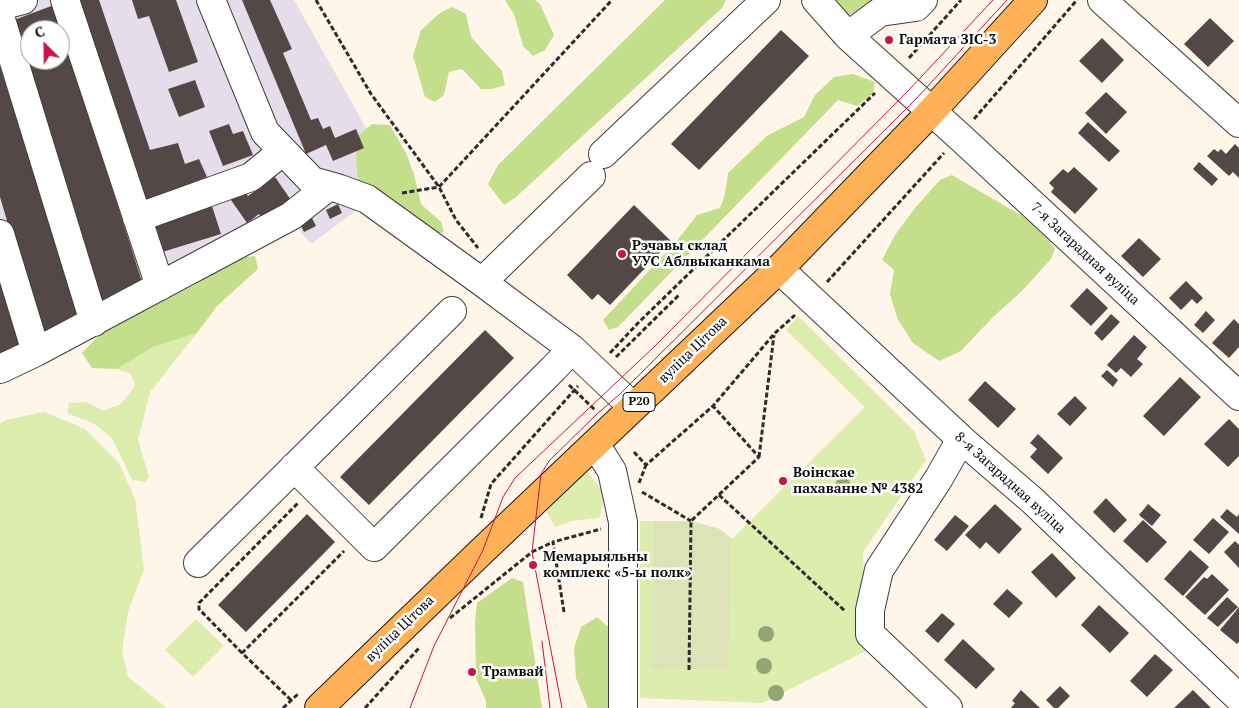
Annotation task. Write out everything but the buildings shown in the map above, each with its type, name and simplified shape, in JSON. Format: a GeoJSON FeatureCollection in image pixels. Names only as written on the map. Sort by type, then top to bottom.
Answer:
{"type":"FeatureCollection","features":[{"type":"Feature","properties":{"kind":"main road","name":"вуліца Цітова"},"geometry":{"type":"LineString","coordinates":[[312,698],[483,550],[779,269],[931,112],[1033,0]]}},
{"type":"Feature","properties":{"kind":"street"},"geometry":{"type":"LineString","coordinates":[[0,6],[23,0]]}},
{"type":"Feature","properties":{"kind":"street"},"geometry":{"type":"LineString","coordinates":[[65,0],[160,286]]}},
{"type":"Feature","properties":{"kind":"street"},"geometry":{"type":"LineString","coordinates":[[211,0],[265,132],[312,181],[367,199],[572,348],[605,363],[634,407]]}},
{"type":"Feature","properties":{"kind":"street"},"geometry":{"type":"LineString","coordinates":[[482,282],[597,165],[766,0]]}},
{"type":"Feature","properties":{"kind":"street","name":"7-я Загарадная вуліца"},"geometry":{"type":"LineString","coordinates":[[816,0],[848,36],[959,136],[1239,396]]}},
{"type":"Feature","properties":{"kind":"street"},"geometry":{"type":"LineString","coordinates":[[848,36],[880,12],[916,7],[923,0]]}},
{"type":"Feature","properties":{"kind":"street"},"geometry":{"type":"LineString","coordinates":[[1102,0],[1239,122]]}},
{"type":"Feature","properties":{"kind":"street"},"geometry":{"type":"LineString","coordinates":[[0,16],[94,322]]}},
{"type":"Feature","properties":{"kind":"street"},"geometry":{"type":"LineString","coordinates":[[137,218],[251,177],[283,151]]}},
{"type":"Feature","properties":{"kind":"street"},"geometry":{"type":"LineString","coordinates":[[0,369],[94,322],[291,216],[329,186]]}},
{"type":"Feature","properties":{"kind":"street"},"geometry":{"type":"LineString","coordinates":[[0,234],[36,352]]}},
{"type":"Feature","properties":{"kind":"street","name":"8-я Загарадная вуліца"},"geometry":{"type":"LineString","coordinates":[[779,269],[960,439],[1033,501],[1239,698]]}},
{"type":"Feature","properties":{"kind":"street"},"geometry":{"type":"LineString","coordinates":[[198,563],[452,311]]}},
{"type":"Feature","properties":{"kind":"street"},"geometry":{"type":"LineString","coordinates":[[294,467],[374,547],[572,348]]}},
{"type":"Feature","properties":{"kind":"street"},"geometry":{"type":"LineString","coordinates":[[948,708],[870,634],[870,610],[879,570],[939,478],[960,439]]}},
{"type":"Feature","properties":{"kind":"street"},"geometry":{"type":"LineString","coordinates":[[595,444],[612,470],[624,522],[623,708]]}},
{"type":"Feature","properties":{"kind":"path"},"geometry":{"type":"LineString","coordinates":[[316,0],[371,94],[438,187],[456,220],[483,253],[482,282]]}},
{"type":"Feature","properties":{"kind":"path"},"geometry":{"type":"LineString","coordinates":[[367,199],[438,187],[612,0]]}},
{"type":"Feature","properties":{"kind":"path"},"geometry":{"type":"LineString","coordinates":[[605,363],[639,322],[892,76],[961,0]]}},
{"type":"Feature","properties":{"kind":"path"},"geometry":{"type":"LineString","coordinates":[[691,521],[637,489],[646,465],[713,406],[774,334],[811,300],[959,136],[1077,0]]}},
{"type":"Feature","properties":{"kind":"path"},"geometry":{"type":"LineString","coordinates":[[480,520],[492,484],[575,390],[680,294]]}},
{"type":"Feature","properties":{"kind":"path"},"geometry":{"type":"LineString","coordinates":[[639,322],[645,328]]}},
{"type":"Feature","properties":{"kind":"path"},"geometry":{"type":"LineString","coordinates":[[689,670],[691,521],[759,457],[774,334]]}},
{"type":"Feature","properties":{"kind":"path"},"geometry":{"type":"LineString","coordinates":[[553,369],[598,413]]}},
{"type":"Feature","properties":{"kind":"path"},"geometry":{"type":"LineString","coordinates":[[713,406],[759,457]]}},
{"type":"Feature","properties":{"kind":"path"},"geometry":{"type":"LineString","coordinates":[[634,452],[646,465]]}},
{"type":"Feature","properties":{"kind":"path"},"geometry":{"type":"LineString","coordinates":[[719,495],[870,634]]}},
{"type":"Feature","properties":{"kind":"path"},"geometry":{"type":"LineString","coordinates":[[242,654],[199,610],[199,603],[300,501]]}},
{"type":"Feature","properties":{"kind":"path"},"geometry":{"type":"LineString","coordinates":[[445,622],[532,552],[553,542],[624,522]]}},
{"type":"Feature","properties":{"kind":"path"},"geometry":{"type":"LineString","coordinates":[[553,542],[564,612]]}},
{"type":"Feature","properties":{"kind":"path"},"geometry":{"type":"LineString","coordinates":[[365,708],[426,640]]}},
{"type":"Feature","properties":{"kind":"path"},"geometry":{"type":"LineString","coordinates":[[283,708],[312,698]]}},
{"type":"Feature","properties":{"kind":"shaded area"},"geometry":{"type":"Polygon","coordinates":[[[0,0],[294,0],[395,182],[311,244],[294,224],[0,381],[0,0]]]}},
{"type":"Feature","properties":{"kind":"green space"},"geometry":{"type":"Polygon","coordinates":[[[505,0],[535,0],[540,4],[554,35],[545,50],[533,56],[523,46],[514,14],[505,0]]]}},
{"type":"Feature","properties":{"kind":"green space"},"geometry":{"type":"Polygon","coordinates":[[[665,0],[726,0],[722,8],[516,197],[504,205],[488,184],[498,165],[665,0]]]}},
{"type":"Feature","properties":{"kind":"green space"},"geometry":{"type":"Polygon","coordinates":[[[827,0],[876,0],[864,12],[845,15],[827,0]]]}},
{"type":"Feature","properties":{"kind":"green space"},"geometry":{"type":"Polygon","coordinates":[[[452,7],[466,14],[471,37],[502,71],[505,85],[492,89],[481,89],[462,69],[449,72],[444,95],[435,102],[425,97],[413,56],[421,30],[440,13],[452,7]]]}},
{"type":"Feature","properties":{"kind":"green space"},"geometry":{"type":"Polygon","coordinates":[[[853,74],[875,82],[873,93],[857,106],[838,100],[618,327],[609,330],[603,320],[675,243],[697,215],[720,208],[725,194],[728,173],[768,135],[804,117],[815,95],[834,77],[853,74]]]}},
{"type":"Feature","properties":{"kind":"green space"},"geometry":{"type":"Polygon","coordinates":[[[372,124],[390,125],[406,153],[414,174],[421,204],[441,222],[444,232],[435,235],[387,207],[358,180],[356,161],[358,136],[372,124]]]}},
{"type":"Feature","properties":{"kind":"green space"},"geometry":{"type":"Polygon","coordinates":[[[952,175],[1036,224],[1055,249],[1051,259],[1021,292],[994,316],[961,351],[939,361],[913,343],[898,320],[890,294],[894,270],[882,260],[895,235],[915,208],[940,180],[952,175]]]}},
{"type":"Feature","properties":{"kind":"green space"},"geometry":{"type":"Polygon","coordinates":[[[255,256],[258,269],[217,306],[197,333],[153,347],[117,369],[92,368],[82,353],[102,332],[195,285],[237,258],[255,256]]]}},
{"type":"Feature","properties":{"kind":"green space"},"geometry":{"type":"Polygon","coordinates":[[[798,316],[914,431],[926,460],[863,552],[866,651],[762,703],[640,698],[640,521],[653,521],[651,670],[727,669],[732,539],[865,407],[786,330],[798,316]]]}},
{"type":"Feature","properties":{"kind":"green space"},"geometry":{"type":"Polygon","coordinates":[[[197,333],[150,392],[138,440],[149,477],[146,482],[132,480],[112,438],[93,423],[67,413],[69,403],[87,402],[103,411],[121,404],[135,386],[131,374],[117,369],[153,347],[197,333]]]}},
{"type":"Feature","properties":{"kind":"green space"},"geometry":{"type":"Polygon","coordinates":[[[44,412],[85,429],[119,463],[135,499],[144,569],[128,612],[122,651],[128,677],[167,708],[0,708],[0,424],[6,420],[44,412]]]}},
{"type":"Feature","properties":{"kind":"green space"},"geometry":{"type":"Polygon","coordinates":[[[587,472],[600,487],[604,501],[599,518],[572,521],[555,527],[546,511],[587,472]]]}},
{"type":"Feature","properties":{"kind":"green space"},"geometry":{"type":"Polygon","coordinates":[[[653,521],[691,521],[720,529],[732,539],[728,669],[651,670],[653,521]]]}},
{"type":"Feature","properties":{"kind":"green space"},"geometry":{"type":"Polygon","coordinates":[[[512,578],[523,582],[542,708],[486,708],[486,701],[476,678],[475,621],[477,603],[512,578]]]}},
{"type":"Feature","properties":{"kind":"green space"},"geometry":{"type":"Polygon","coordinates":[[[597,617],[608,627],[613,708],[588,708],[576,678],[574,648],[581,627],[597,617]]]}},
{"type":"Feature","properties":{"kind":"green space"},"geometry":{"type":"Polygon","coordinates":[[[196,619],[224,646],[193,677],[165,650],[196,619]]]}},
{"type":"Feature","properties":{"kind":"tram line"},"geometry":{"type":"LineString","coordinates":[[410,708],[434,646],[483,550],[503,497],[515,478],[655,346],[908,91],[993,0]]}},
{"type":"Feature","properties":{"kind":"tram line"},"geometry":{"type":"LineString","coordinates":[[562,708],[532,552],[541,474],[549,461],[620,394],[916,99],[1007,0]]}},
{"type":"Feature","properties":{"kind":"tram line"},"geometry":{"type":"LineString","coordinates":[[542,641],[550,708]]}},
{"type":"Feature","properties":{"kind":"place","name":"Гармата ЗІС-3"},"geometry":{"type":"Point","coordinates":[889,40]}},
{"type":"Feature","properties":{"kind":"place","name":"Рэчавы склад УУС Аблвыканкама"},"geometry":{"type":"Point","coordinates":[622,254]}},
{"type":"Feature","properties":{"kind":"place","name":"Воінскае пахаванне № 4382"},"geometry":{"type":"Point","coordinates":[783,481]}},
{"type":"Feature","properties":{"kind":"place","name":"Мемарыяльны комплекс «5-ы полк»"},"geometry":{"type":"Point","coordinates":[533,565]}},
{"type":"Feature","properties":{"kind":"place","name":"Трамвай"},"geometry":{"type":"Point","coordinates":[472,672]}}]}
